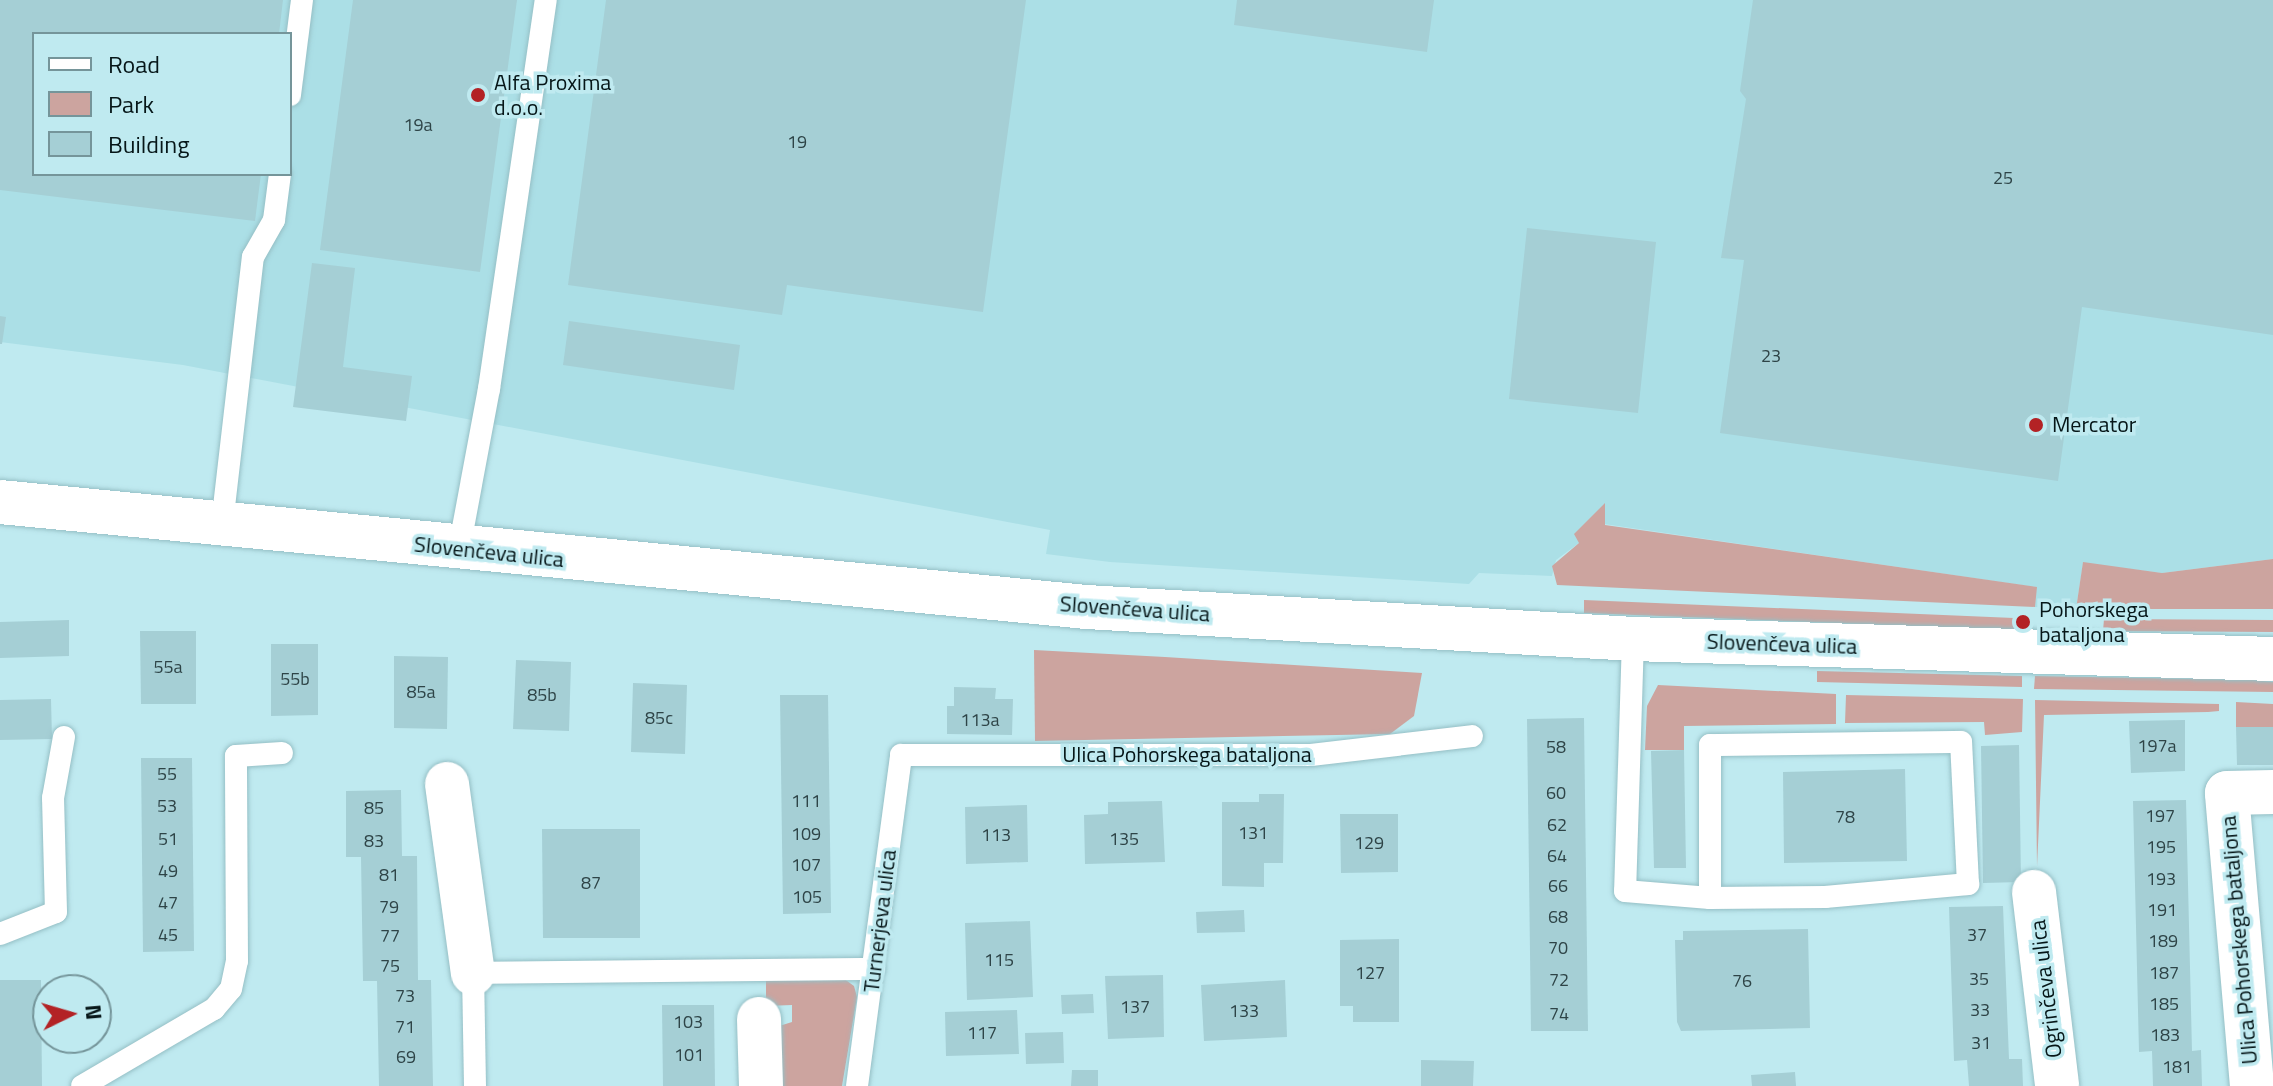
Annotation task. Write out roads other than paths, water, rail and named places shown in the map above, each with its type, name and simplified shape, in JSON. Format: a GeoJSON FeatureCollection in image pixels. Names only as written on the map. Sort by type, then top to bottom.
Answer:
{"type":"FeatureCollection","features":[{"type":"Feature","properties":{"kind":"street","name":"Slovenčeva ulica"},"geometry":{"type":"LineString","coordinates":[[0,502],[942,596],[1633,639],[2273,659]]}},
{"type":"Feature","properties":{"kind":"street"},"geometry":{"type":"LineString","coordinates":[[447,784],[473,973]]}},
{"type":"Feature","properties":{"kind":"street","name":"Ulica Pohorskega bataljona"},"geometry":{"type":"LineString","coordinates":[[2252,1086],[2227,793],[2273,792]]}},
{"type":"Feature","properties":{"kind":"street","name":"Ogrinčeva ulica"},"geometry":{"type":"LineString","coordinates":[[2034,892],[2057,1086]]}},
{"type":"Feature","properties":{"kind":"street"},"geometry":{"type":"LineString","coordinates":[[759,1019],[761,1086]]}},
{"type":"Feature","properties":{"kind":"lane"},"geometry":{"type":"LineString","coordinates":[[292,79],[302,0]]}},
{"type":"Feature","properties":{"kind":"lane"},"geometry":{"type":"LineString","coordinates":[[459,549],[489,389],[546,0]]}},
{"type":"Feature","properties":{"kind":"lane"},"geometry":{"type":"LineString","coordinates":[[222,524],[253,257],[274,220],[280,176]]}},
{"type":"Feature","properties":{"kind":"lane"},"geometry":{"type":"LineString","coordinates":[[1633,639],[1625,891],[1710,898],[1825,897],[1968,884],[1961,742],[1710,745],[1710,898]]}},
{"type":"Feature","properties":{"kind":"lane","name":"Ulica Pohorskega bataljona"},"geometry":{"type":"LineString","coordinates":[[901,755],[1311,755],[1472,736]]}},
{"type":"Feature","properties":{"kind":"lane"},"geometry":{"type":"LineString","coordinates":[[0,934],[56,912],[53,798],[64,737]]}},
{"type":"Feature","properties":{"kind":"lane"},"geometry":{"type":"LineString","coordinates":[[82,1086],[214,1009],[231,989],[237,961],[236,756],[282,753]]}},
{"type":"Feature","properties":{"kind":"lane","name":"Turnerjeva ulica"},"geometry":{"type":"LineString","coordinates":[[857,1086],[901,755]]}},
{"type":"Feature","properties":{"kind":"lane"},"geometry":{"type":"LineString","coordinates":[[475,1086],[473,973],[874,969]]}},
{"type":"Feature","properties":{"kind":"place","name":"Alfa Proxima d.o.o."},"geometry":{"type":"Point","coordinates":[478,95]}},
{"type":"Feature","properties":{"kind":"place","name":"Mercator"},"geometry":{"type":"Point","coordinates":[2036,425]}},
{"type":"Feature","properties":{"kind":"place","name":"Pohorskega bataljona"},"geometry":{"type":"Point","coordinates":[2023,622]}}]}
